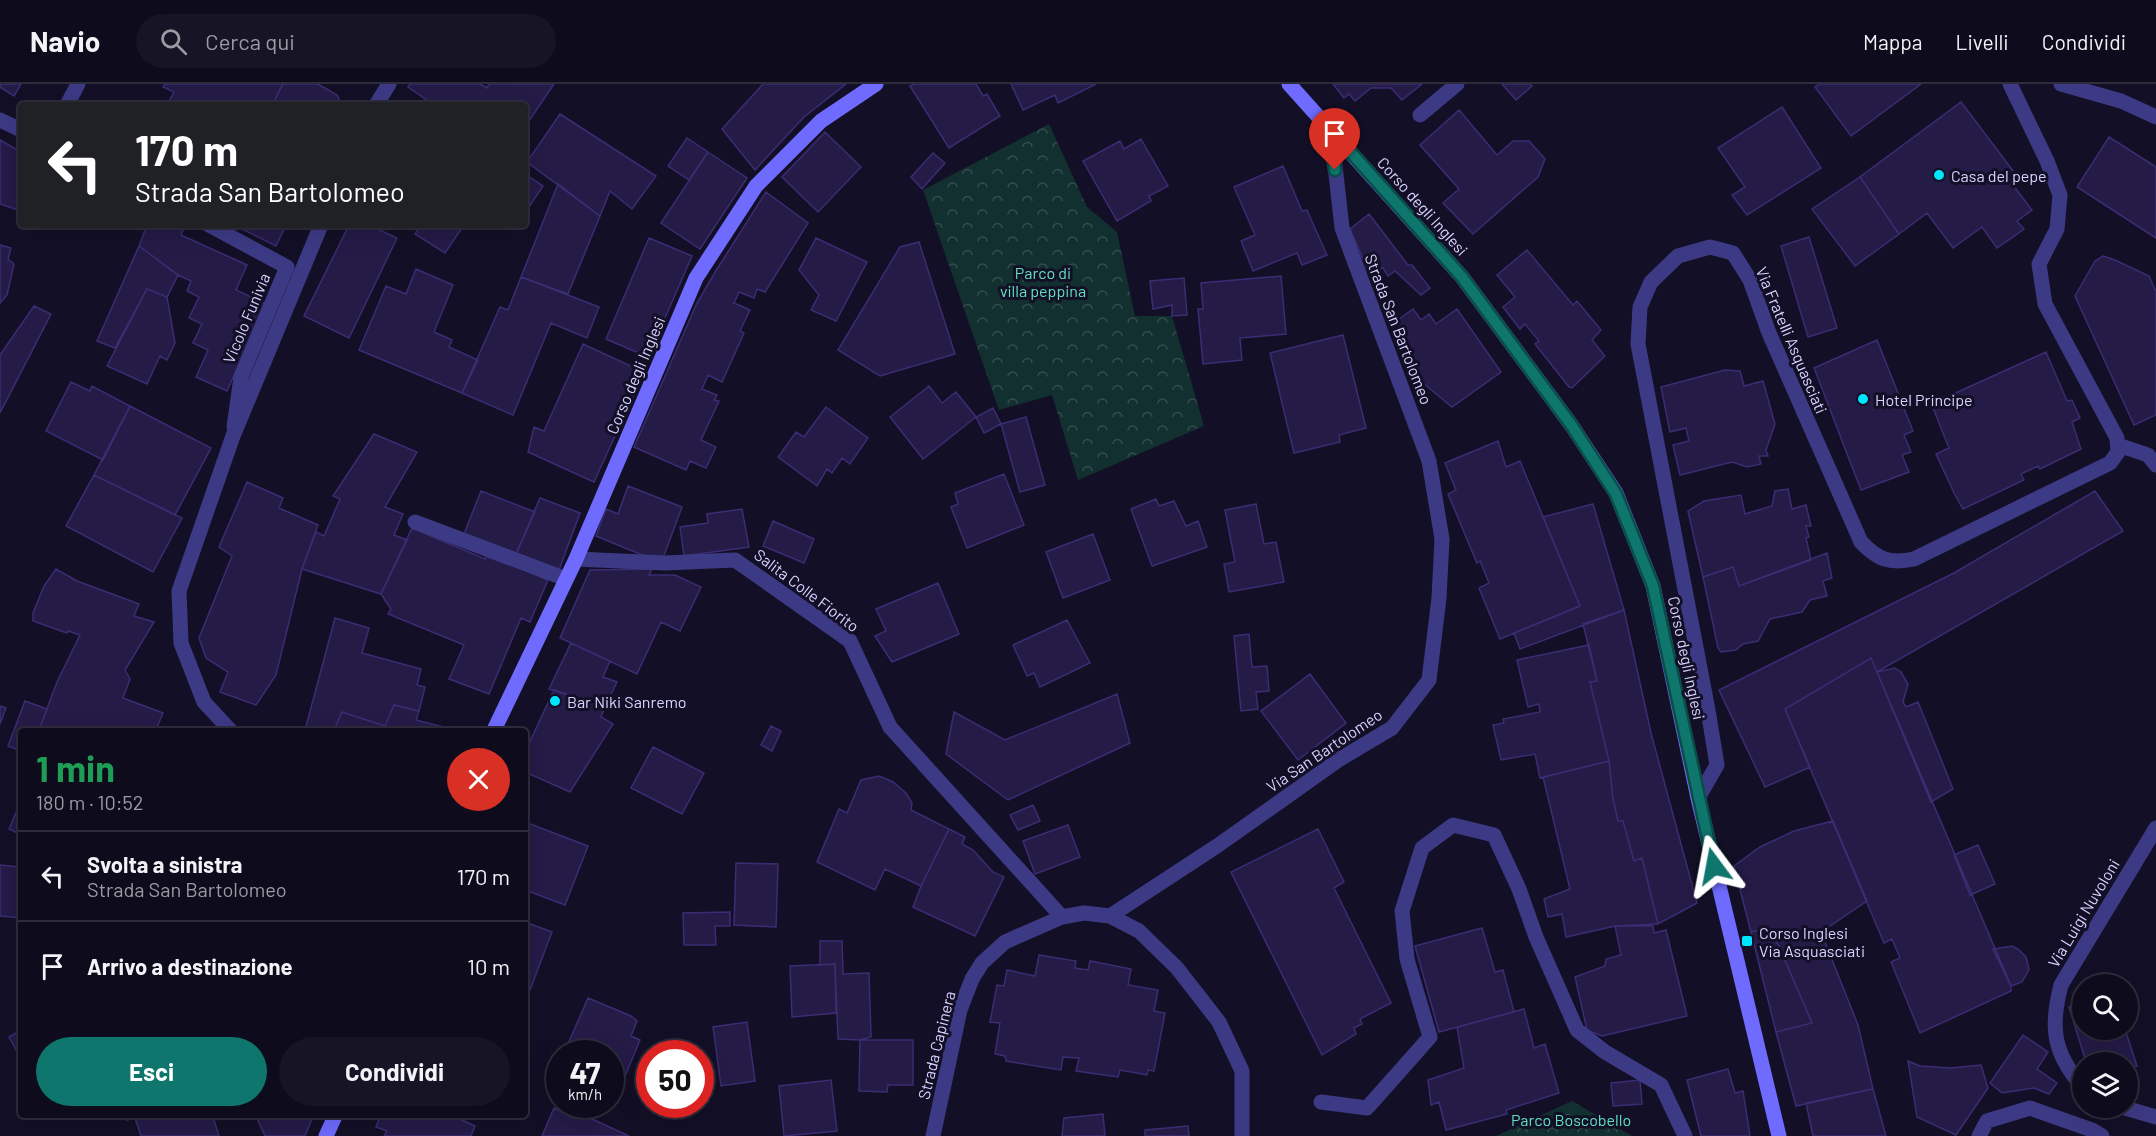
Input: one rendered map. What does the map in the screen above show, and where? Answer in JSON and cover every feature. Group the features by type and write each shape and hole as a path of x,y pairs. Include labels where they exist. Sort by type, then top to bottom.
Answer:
{"main road":[{"name":"Corso degli Inglesi","path":"495,728 576,559 696,278 756,186 821,121 876,84"},
{"name":"Corso degli Inglesi","path":"1289,84 1462,277 1572,426 1616,494 1653,586 1698,798 1779,1136"},
{"path":"326,1136 334,1118"}],"street":[{"path":"69,102 78,84"},
{"path":"378,102 389,84"},
{"path":"1420,115 1456,84"},
{"path":"2010,84 2047,161 2060,195 2057,229 2039,264 2045,304 2117,438 2118,445 2148,455 2156,465"},
{"path":"2061,84 2121,101 2156,117"},
{"path":"0,120 18,129"},
{"name":"Strada San Bartolomeo","path":"1331,130 1342,228 1430,461 1442,539"},
{"name":"Vicolo Funivia","path":"215,228 287,267 241,377 233,436"},
{"path":"228,728 204,702 181,643 179,591 233,436 320,228"},
{"name":"Via Fratelli Asquasciati","path":"1698,798 1717,765 1638,344 1640,307 1651,282 1678,256 1710,247 1732,253 1750,280 1769,333 1861,542 1884,560 1899,562 1914,560 2110,463 2115,458 2118,445"},
{"path":"415,522 566,579"},
{"name":"Via San Bartolomeo","path":"1110,915 1217,846 1340,759 1392,728 1429,680 1439,598 1442,539"},
{"name":"Salita Colle Fiorito","path":"576,559 665,563 735,560 850,641 890,727 1062,917"},
{"path":"1321,1102 1367,1108 1430,1037 1407,959 1401,911 1422,848 1453,825 1494,835 1519,889 1536,937 1577,1030 1605,1052 1662,1084 1686,1136"},
{"name":"Via Luigi Nuvoloni","path":"2072,1073 2065,1064 2055,1038 2054,1011 2061,985 2156,828"},
{"name":"Strada Capinera","path":"933,1136 960,1010 972,979 982,963 1005,942 1062,917 1084,913 1110,915"},
{"path":"1110,915 1138,931 1178,968 1219,1022 1242,1071 1242,1136"},
{"path":"1979,1136 1987,1121 2030,1108 2102,1136"},
{"path":"2138,1112 2156,1117"}],"green space":[{"name":"Parco di villa peppina","path":"1049,124 1087,207 1117,232 1135,316 1172,316 1204,426 1078,480 1052,395 999,410 923,190"},
{"name":"Parco Boscobello","path":"1572,1101 1632,1136 1496,1136"}],"building":[{"path":"0,84 21,84 14,96 0,87"},
{"path":"165,84 283,84 274,102 169,102 174,92 163,87"},
{"path":"283,84 318,84 337,95 340,102 274,102"},
{"path":"410,84 480,84 487,88 489,84 554,84 529,121 528,102 430,102 408,87"},
{"path":"763,84 846,84 804,117 755,170 722,129"},
{"path":"914,84 976,84 983,96 987,94 1000,116 949,148 910,86"},
{"path":"1011,84 1096,84 1058,103 1055,95 1023,110"},
{"path":"1333,84 1422,84 1402,100 1391,88 1371,88 1355,101 1349,94 1344,98"},
{"path":"1502,84 1530,84 1532,86 1516,100"},
{"path":"1819,84 1921,84 1851,136 1815,87"},
{"name":"Casa del pepe","path":"1961,102 2017,176 2010,181 2032,210 2017,221 2024,229 1997,248 1982,227 1953,248 1927,213 1899,234 1860,177"},
{"path":"1782,107 1821,168 1747,215 1732,195 1745,187 1718,148"},
{"path":"1459,110 1497,155 1513,141 1529,141 1545,159 1538,177 1473,234 1443,203 1459,189 1420,145"},
{"path":"560,114 656,176 632,209 610,191 600,216 528,161"},
{"path":"825,132 861,167 818,212 782,177"},
{"path":"2109,137 2156,167 2156,238 2077,187"},
{"path":"687,138 708,152 689,180 668,166"},
{"path":"1141,139 1168,186 1149,196 1151,201 1117,221 1083,161 1120,141 1124,149"},
{"path":"0,140 18,150 18,210 0,204"},
{"path":"708,152 747,178 700,249 661,223"},
{"path":"933,153 945,163 922,189 911,177"},
{"path":"1283,166 1302,211 1307,210 1327,255 1302,265 1297,253 1253,271 1241,241 1255,235 1234,187"},
{"path":"528,176 543,186 528,208"},
{"path":"1860,177 1899,234 1855,266 1812,209"},
{"path":"558,184 600,216 568,294 521,277"},
{"path":"766,192 808,223 765,292 757,289 754,298 739,292 734,303 750,310 740,331 744,333 722,382 708,375 702,389 717,395 714,400 719,401 701,440 716,447 706,468 690,461 686,470 634,447 697,303"},
{"path":"1369,214 1408,265 1412,265 1430,288 1421,295 1395,271 1388,276 1383,268 1368,271 1350,229"},
{"path":"146,228 184,228 181,235 247,265 236,290 266,304 227,391 196,377 208,350 193,343 202,324 189,318 199,297 187,291 191,281 178,275 139,246"},
{"path":"240,228 285,228 276,246"},
{"path":"348,228 375,228 397,238 349,338 304,316"},
{"path":"419,228 462,228 445,253 415,234"},
{"path":"1809,237 1837,328 1808,337 1781,246"},
{"path":"649,238 692,256 648,357 606,339"},
{"path":"816,238 867,262 836,321 811,310 819,295 799,270"},
{"path":"919,242 955,354 880,376 838,350 900,247"},
{"path":"0,245 11,248 8,259 14,264 7,295 0,303"},
{"path":"139,246 178,275 167,297 147,289 115,348 97,341"},
{"path":"1527,250 1573,305 1577,301 1601,330 1592,340 1605,356 1572,388 1535,344 1539,341 1525,324 1520,329 1503,307 1515,297 1497,275"},
{"path":"2103,256 2149,276 2156,292 2156,415 2134,425 2075,296 2095,261"},
{"path":"416,269 453,285 434,332 452,340 449,347 478,360 462,393 359,350 386,286 406,294"},
{"path":"1281,276 1286,334 1240,338 1242,360 1203,364 1198,309 1203,309 1201,283"},
{"path":"521,277 599,307 587,338 551,323 513,415 462,393 500,307 508,310"},
{"path":"1184,278 1187,315 1172,316 1172,305 1153,309 1150,281"},
{"path":"147,289 167,297 175,343 167,360 160,356 147,384 107,366"},
{"path":"34,306 51,314 0,413 0,355"},
{"path":"1413,309 1421,320 1429,314 1436,324 1457,309 1501,372 1452,407 1417,378 1402,358 1410,352 1391,325"},
{"path":"1343,335 1366,428 1339,435 1340,442 1294,453 1270,353"},
{"name":"Hotel Principe","path":"1877,340 1913,431 1904,435 1911,452 1902,455 1909,472 1861,490 1814,368"},
{"path":"583,344 644,372 594,482 528,452 534,427 544,431"},
{"path":"2046,352 2067,401 2072,400 2080,418 2072,422 2081,449 2040,469 2038,466 2021,474 2024,480 1963,509 1936,454 1949,448 1929,398 1949,396"},
{"path":"1725,370 1740,371 1744,386 1763,381 1775,424 1766,450 1768,456 1759,456 1761,464 1747,467 1732,462 1680,475 1673,445 1689,441 1686,428 1670,432 1661,387"},
{"path":"71,382 90,391 92,386 130,406 103,460 46,431"},
{"path":"929,386 942,403 956,392 976,417 923,459 890,417"},
{"path":"130,406 211,448 175,515 94,475"},
{"path":"826,407 868,438 850,464 842,458 832,473 827,469 817,486 778,457 796,432 804,437"},
{"path":"993,408 1001,424 984,433 976,417"},
{"path":"1026,417 1045,485 1020,492 1001,424"},
{"path":"374,434 417,452 385,507 403,514 394,535 407,540 381,594 302,569 316,532 324,536 340,499 333,496"},
{"path":"1498,441 1506,467 1520,461 1580,606 1500,639 1479,588 1489,583 1480,561 1477,563 1448,494 1456,490 1445,463"},
{"path":"1004,474 1024,525 967,548 951,507 958,504 955,493"},
{"path":"94,475 182,518 153,572 66,526"},
{"path":"247,482 283,498 279,508 318,525 302,569 276,675 256,705 220,692 228,672 206,658 199,638 232,556 219,547"},
{"path":"628,486 682,507 663,558 647,557 596,536 606,509 618,514"},
{"path":"1788,489 1792,509 1806,505 1811,526 1806,526 1809,537 1806,538 1811,560 1739,586 1733,567 1703,577 1688,511 1704,501 1741,495 1745,514 1772,506 1775,491"},
{"path":"481,491 535,512 516,554 464,534"},
{"path":"2095,491 2123,531 1877,672 1871,658 1785,709 1810,767 1765,787 1719,690 1954,573"},
{"path":"540,498 580,513 559,570 516,554"},
{"path":"1156,499 1159,506 1174,501 1186,526 1198,521 1207,547 1152,566 1131,509"},
{"path":"1256,504 1264,544 1276,542 1284,582 1229,592 1224,564 1235,562 1225,510"},
{"path":"1593,504 1624,610 1520,649 1514,633 1580,606 1543,517"},
{"path":"742,509 749,547 684,556 680,527 708,523 707,514"},
{"path":"773,521 814,539 804,563 763,546"},
{"path":"412,528 485,559 487,554 548,580 530,622 521,618 489,694 449,679 464,645 388,614 391,609 381,594"},
{"path":"1093,534 1110,580 1063,598 1046,552"},
{"path":"1827,553 1832,578 1823,581 1827,596 1810,600 1802,612 1770,619 1758,641 1743,644 1736,650 1721,652 1718,648 1703,577 1733,567 1739,586"},
{"path":"56,569 77,581 139,604 134,616 154,622 125,670 130,679 123,698 163,713 157,728 40,728 57,682 80,635 33,621 33,613 44,586"},
{"path":"652,569 649,575 675,575 701,587 680,631 661,622 637,674 560,638 590,570"},
{"path":"938,583 959,634 892,662 875,636 886,631 876,609"},
{"path":"1624,610 1651,733 1697,903 1658,924 1642,858 1634,861 1623,821 1618,821 1609,761 1590,682 1597,681 1583,624"},
{"path":"335,618 369,628 362,653 421,669 417,685 425,687 419,711 394,705 385,726 342,712 335,728 306,728"},
{"path":"1067,620 1090,663 1040,687 1034,673 1027,676 1013,645"},
{"path":"1249,634 1252,667 1267,666 1269,691 1256,692 1258,709 1241,711 1234,636"},
{"path":"571,643 610,661 603,677 617,682 605,707 549,689"},
{"path":"1589,645 1597,681 1590,682 1609,761 1540,778 1535,754 1501,760 1493,725 1504,723 1503,719 1540,712 1539,704 1528,707 1517,660"},
{"path":"1871,658 2011,986 2011,991 1920,1033 1891,962 1900,958 1892,939 1884,943 1785,709"},
{"path":"1895,668 1901,672 1908,684 1903,702 1906,707 1918,702 1953,789 1931,802 1877,672"},
{"path":"1310,674 1346,723 1298,760 1261,711"},
{"path":"554,690 605,707 601,717 613,724 570,792 528,773 528,746"},
{"path":"1117,694 1130,743 1008,800 946,754 954,712 1005,740"},
{"path":"25,701 47,709 40,728 18,728 18,750 8,746"},
{"path":"394,705 419,711 416,720 447,728 335,728 342,712 385,726"},
{"path":"0,706 6,708 0,724"},
{"path":"771,726 781,731 772,751 761,745"},
{"path":"653,747 704,773 682,814 631,788"},
{"path":"1609,761 1618,821 1623,821 1634,861 1642,858 1658,924 1615,926 1566,937 1562,914 1548,917 1544,899 1570,889 1543,777"},
{"path":"879,776 893,782 906,793 912,803 911,810 949,829 921,886 885,869 875,890 817,862 839,809 847,813 861,780"},
{"path":"1033,805 1040,821 1018,830 1010,815"},
{"path":"18,808 18,834 9,829"},
{"path":"1833,821 1867,901 1821,932 1799,939 1772,937 1766,928 1751,932 1734,866 1760,847 1794,831"},
{"path":"528,823 588,846 565,905 528,891"},
{"path":"1068,825 1080,857 1035,874 1023,841"},
{"path":"949,829 965,837 962,844 973,850 993,872 1004,877 975,936 913,907"},
{"path":"1318,829 1344,882 1334,888 1391,1003 1360,1019 1362,1024 1354,1028 1356,1034 1322,1055 1231,872"},
{"path":"1978,845 1995,884 1970,895 1954,855"},
{"path":"736,863 778,864 776,927 734,925"},
{"path":"0,865 18,867 18,918 0,916"},
{"path":"730,912 730,926 715,926 716,945 684,945 683,913"},
{"path":"528,923 552,932 530,990 528,989"},
{"path":"1615,926 1653,926 1654,933 1666,930 1687,1016 1602,1036 1587,1030 1575,977 1605,966 1606,959 1621,955"},
{"path":"1482,928 1495,972 1503,970 1514,1012 1439,1032 1415,946"},
{"path":"1766,928 1778,944 1812,1023 1776,1032 1751,932"},
{"path":"1821,932 1858,1025 1873,1089 1796,1106 1776,1032 1812,1023 1778,944 1772,937 1799,939"},
{"path":"820,941 842,941 843,974 869,973 871,1037 860,1040 838,1039 835,964 820,965"},
{"path":"2012,946 2026,957 2029,970 2022,982 2011,986 1993,949"},
{"path":"1039,955 1076,961 1075,968 1088,970 1090,961 1131,969 1128,985 1158,990 1154,1011 1165,1013 1154,1071 1148,1070 1147,1075 1120,1070 1118,1077 1076,1071 1079,1058 1063,1057 1061,1070 1006,1061 1005,1056 995,1054 1000,1023 990,1022 997,985 1004,986 1007,970 1035,976"},
{"path":"835,964 836,1013 792,1017 790,966"},
{"path":"588,998 631,1016 637,1021 631,1036 640,1040 636,1040 636,1050 624,1079 624,1040 570,1040"},
{"path":"1524,1009 1534,1048 1545,1044 1559,1093 1506,1110 1507,1114 1446,1130 1439,1102 1431,1105 1428,1080 1464,1068 1457,1027"},
{"path":"747,1022 755,1081 721,1086 713,1027"},
{"path":"18,1032 18,1054 9,1037"},
{"path":"2023,1035 2048,1052 2037,1069 2057,1083 2049,1094 2034,1088 2002,1093 1990,1083"},
{"path":"860,1040 913,1040 913,1085 888,1085 887,1092 859,1091"},
{"path":"2079,1040 2129,1040 2132,1052 2083,1052"},
{"path":"1908,1061 1920,1066 1951,1068 1981,1065 1988,1088 1956,1135 1917,1117"},
{"path":"1728,1069 1735,1093 1743,1091 1750,1136 1701,1136 1687,1080"},
{"path":"831,1080 837,1131 784,1136 779,1086"},
{"path":"1640,1080 1642,1104 1613,1106 1611,1083"},
{"path":"1873,1089 1886,1136 1813,1136 1806,1103"},
{"path":"1103,1114 1105,1136 1062,1136 1064,1118"},
{"path":"135,1118 213,1118 219,1136 141,1136"},
{"path":"257,1118 312,1118 305,1136 265,1136"},
{"path":"379,1118 458,1118 475,1126 471,1136 384,1136 387,1131 376,1127"},
{"path":"550,1118 590,1118 629,1136 542,1136"},
{"path":"1188,1126 1189,1136 1145,1136 1145,1130"}],"place":[{"name":"Casa del pepe","path":"1939,175"},
{"name":"Hotel Principe","path":"1863,399"},
{"name":"Bar Niki Sanremo","path":"555,701"},
{"name":"Corso Inglesi Via Asquasciati","path":"1747,941"}],"route":[{"path":"1335,170 1331,130 1462,277 1572,426 1616,494 1653,586 1714,866"}]}
